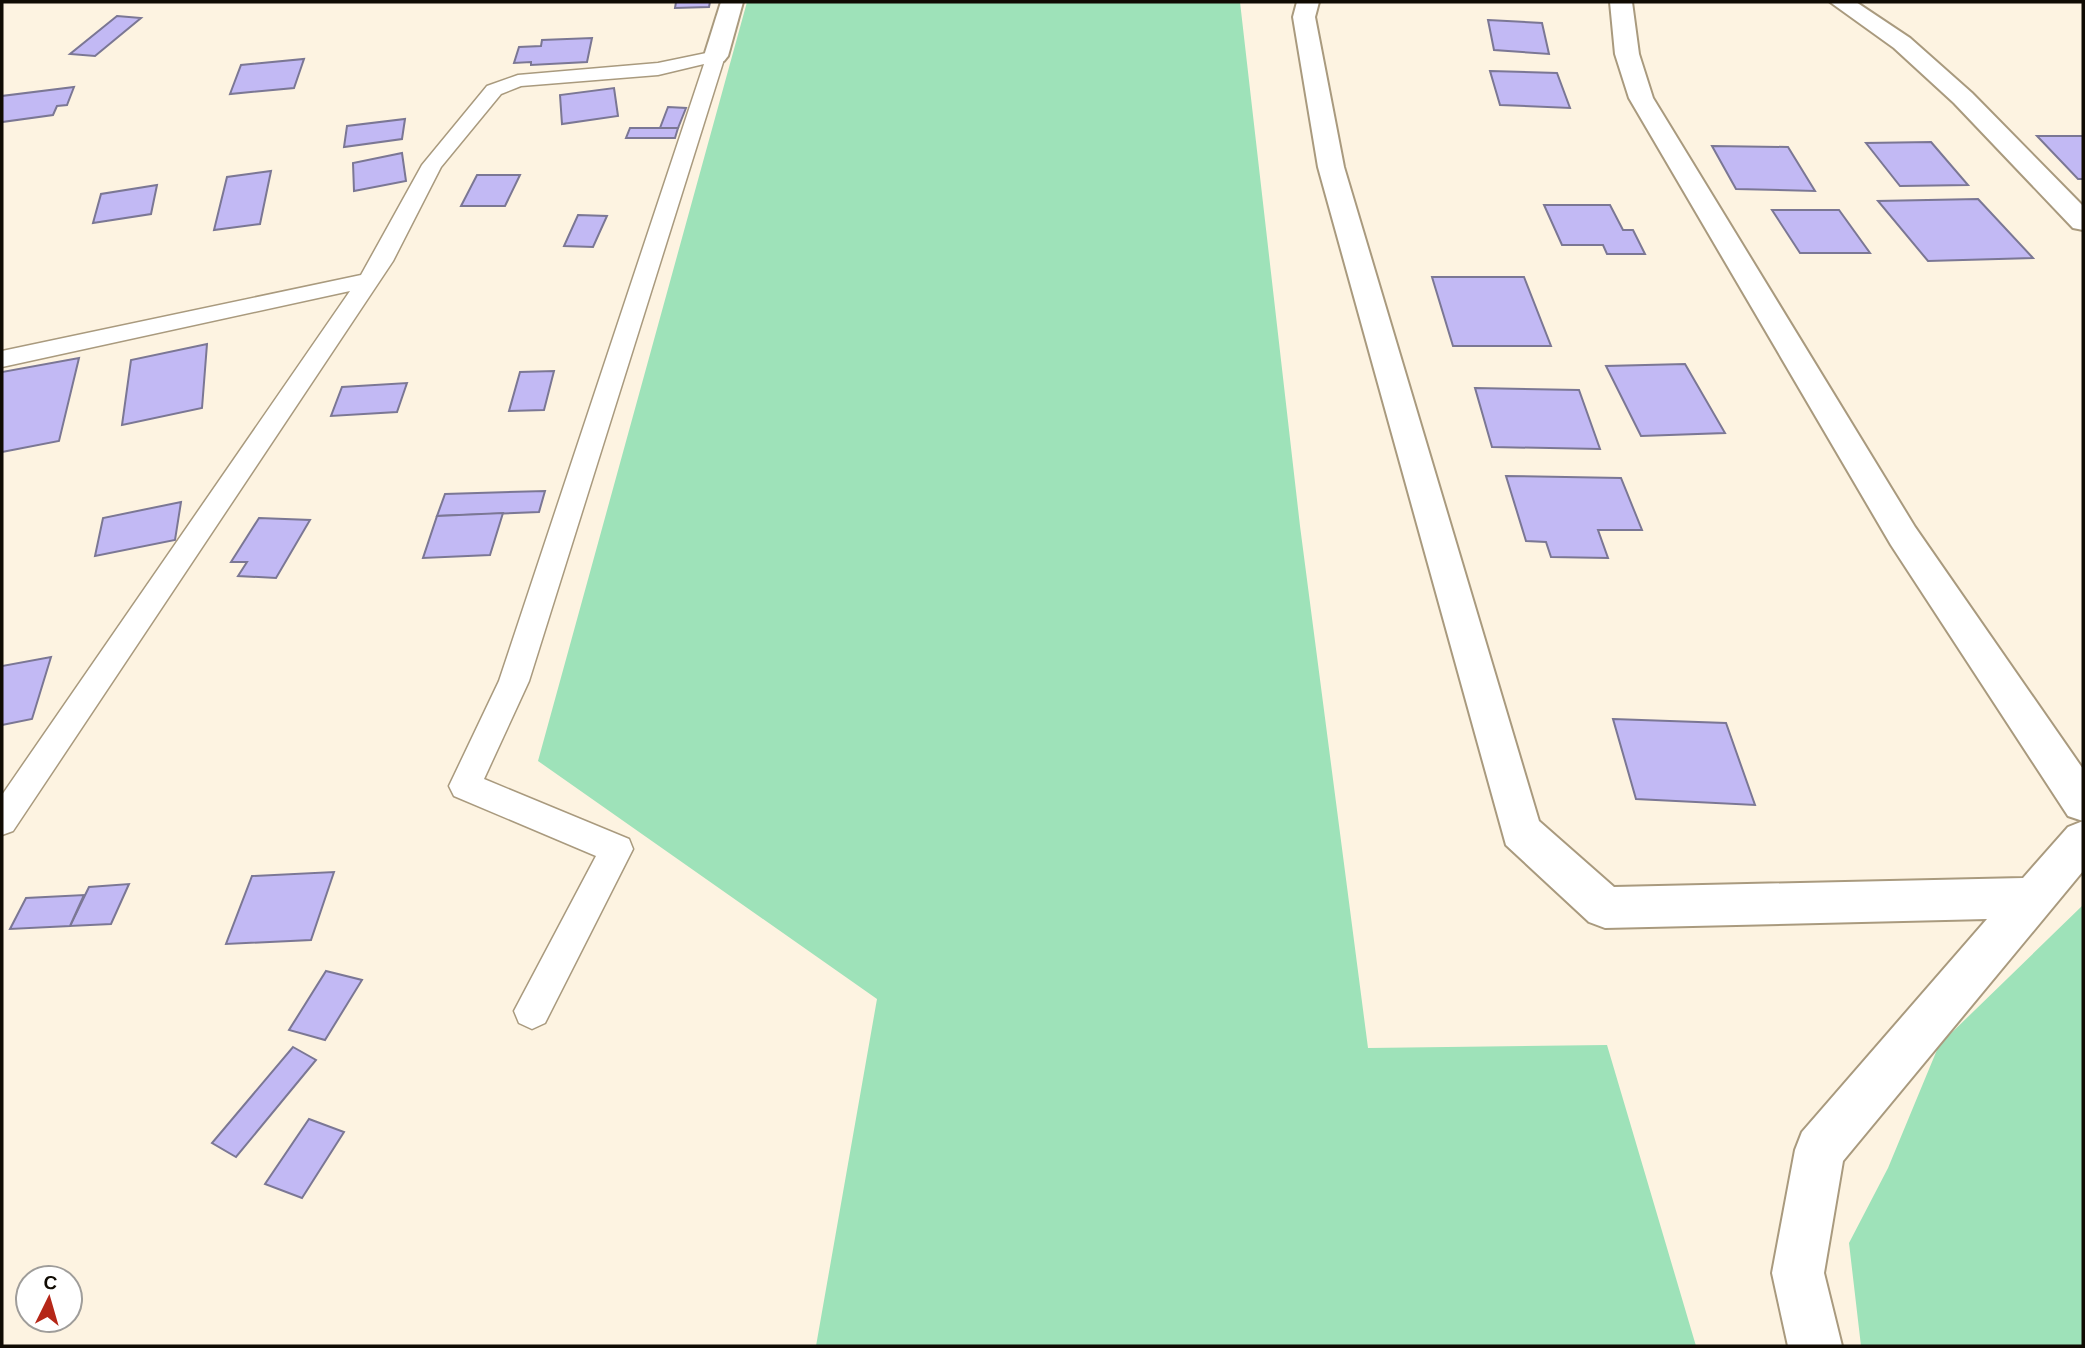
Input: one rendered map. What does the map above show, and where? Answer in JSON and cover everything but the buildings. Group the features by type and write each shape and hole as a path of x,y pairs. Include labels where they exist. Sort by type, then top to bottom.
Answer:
{"street":[{"path":"716,56 732,2"},
{"path":"1308,2 1304,17 1331,167 1521,832 1605,908 2032,898"},
{"path":"1621,2 1627,54 1641,98 1903,536 2083,803"},
{"path":"1841,2 1902,43 1963,98 2083,222"},
{"path":"1815,1346 1798,1273 1820,1150 2083,840"}],"lane":[{"path":"2,821 369,280 432,166 494,90 517,81 658,69 716,56"},
{"path":"532,1011 617,849 465,786 514,681 716,56"},
{"path":"2,359 369,280"}],"green space":[{"path":"747,2 1240,2 1300,526 1368,1048 1607,1045 1696,1346 816,1346 877,999 538,761"},
{"path":"2083,905 2083,1346 1861,1346 1849,1243 1888,1168 1939,1045"}]}
